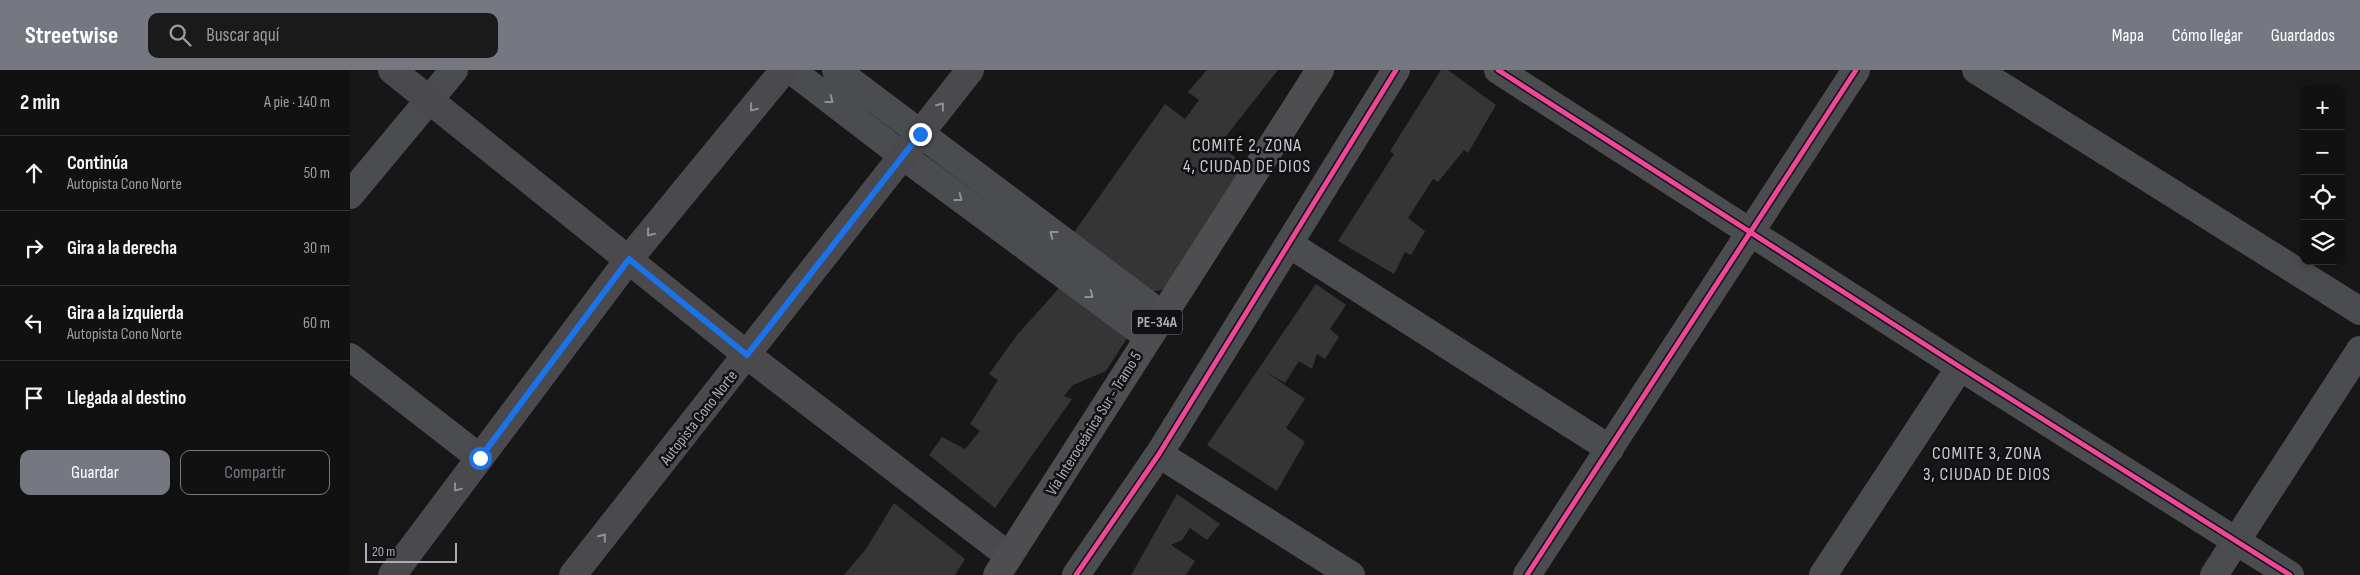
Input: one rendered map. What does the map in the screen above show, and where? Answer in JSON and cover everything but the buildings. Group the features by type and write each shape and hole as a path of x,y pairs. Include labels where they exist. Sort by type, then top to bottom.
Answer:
{"highway":[{"name":"Vía Interoceánica Sur - Tramo 5","path":"1003,566 1320,70"}],"main road":[{"path":"392,70 629,259 1003,566"},
{"path":"392,575 629,259 784,70"},
{"name":"Autopista Cono Norte","path":"573,575 970,70"}],"street":[{"path":"350,195 454,70"},
{"path":"791,70 903,156 1155,326"},
{"path":"836,70 920,134 1155,326"},
{"path":"1076,575 1159,454 1396,70"},
{"path":"1498,70 1751,230 1960,367 2290,575"},
{"path":"1527,575 1856,70"},
{"path":"1976,70 2360,311"},
{"path":"1289,244 1610,449"},
{"path":"2214,575 2360,350"},
{"path":"350,357 480,458"},
{"path":"1823,575 1960,367"},
{"path":"1159,454 1351,575"}],"cycle path":[{"path":"1076,575 1159,454 1396,70"},
{"path":"1498,70 1960,367 2290,575"},
{"path":"1527,575 1856,70"}],"district":[{"name":"COMITÉ 2, ZONA 4, CIUDAD DE DIOS","path":"1247,155"},
{"name":"COMITE 3, ZONA 3, CIUDAD DE DIOS","path":"1987,463"}],"route":[{"path":"480,458 629,259 747,355 920,134"}]}
